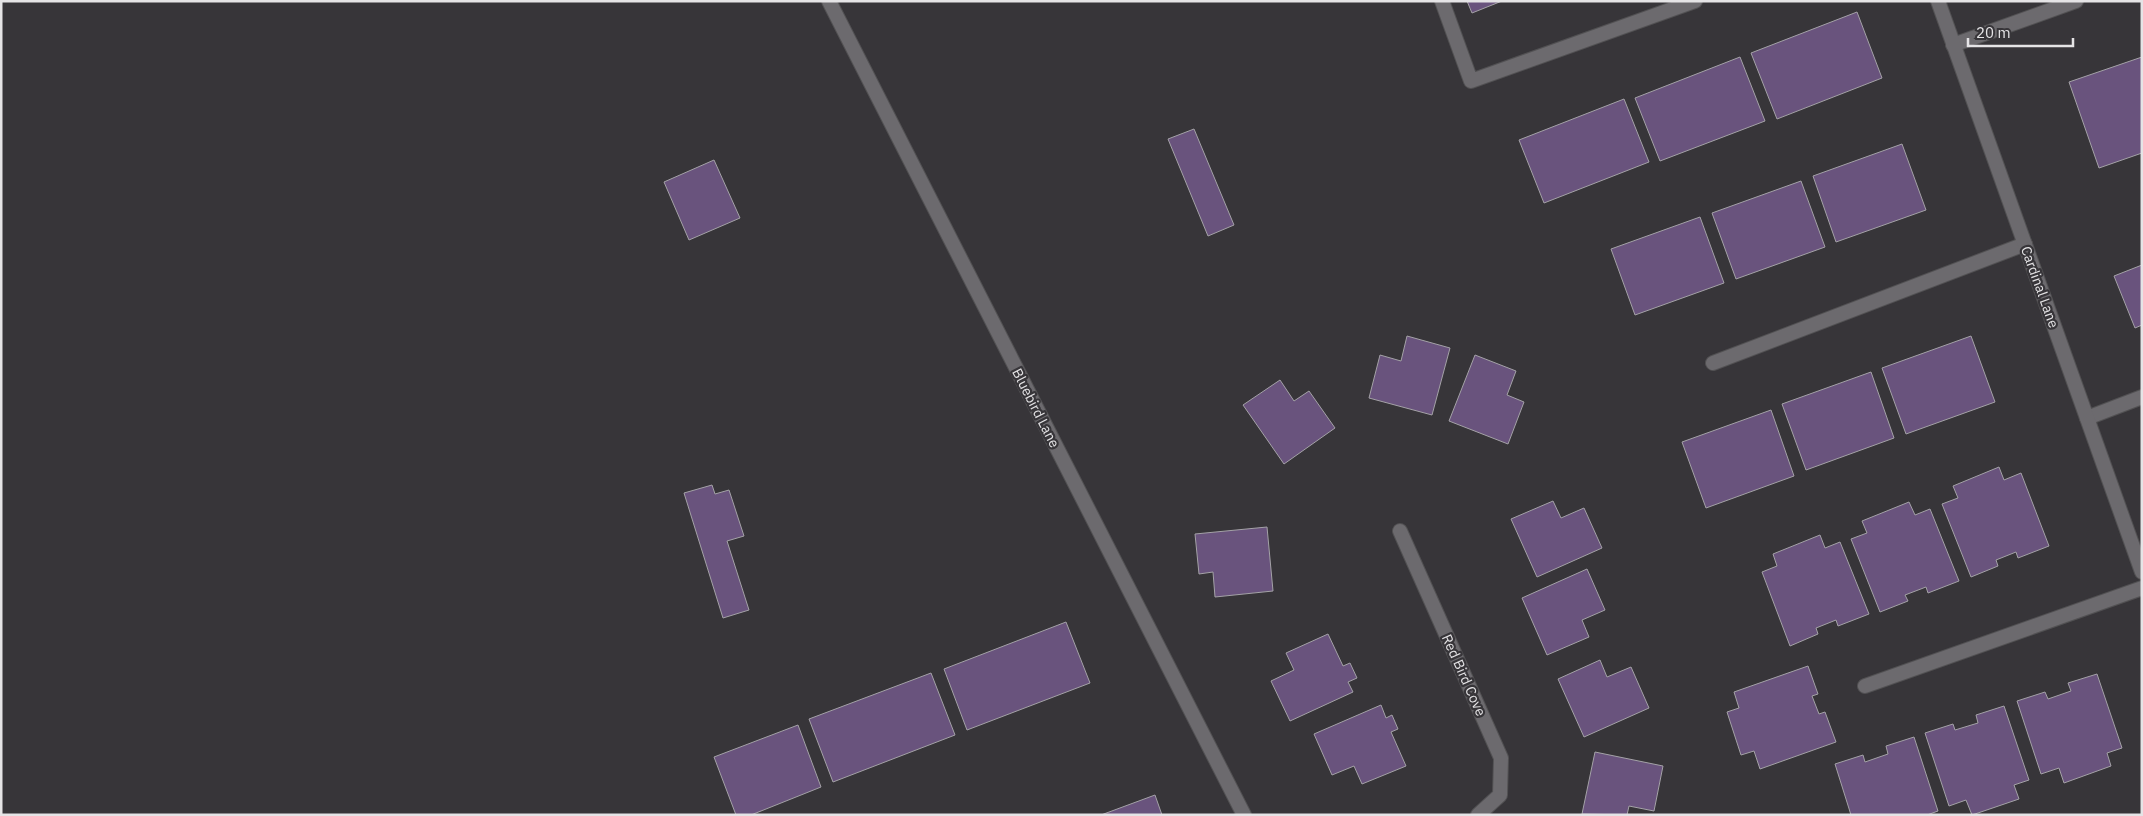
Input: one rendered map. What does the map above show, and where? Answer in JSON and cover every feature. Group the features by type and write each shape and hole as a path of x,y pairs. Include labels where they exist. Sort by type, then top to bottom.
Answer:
{"street":[{"name":"Bluebird Lane","path":"829,1 1244,815"},
{"path":"1442,1 1471,82 1695,1"},
{"name":"Cardinal Lane","path":"1938,1 2142,572"},
{"path":"1953,45 2076,1"},
{"path":"1713,363 2025,244"},
{"path":"2086,418 2142,397"},
{"name":"Red Bird Cove","path":"1400,531 1501,758 1500,795 1478,815"},
{"path":"1865,686 2142,588"}],"building":[{"path":"1467,1 1502,1 1472,13"},
{"path":"1857,12 1882,78 1777,119 1751,53"},
{"path":"1740,57 1765,121 1660,161 1635,98"},
{"path":"2142,57 2142,153 2099,168 2069,82"},
{"path":"1624,99 1649,162 1544,203 1519,140"},
{"path":"1194,129 1234,225 1208,236 1168,139"},
{"path":"1902,144 1926,210 1836,242 1813,176"},
{"path":"714,160 740,218 689,240 664,182"},
{"path":"1801,181 1825,247 1736,279 1712,213"},
{"path":"1700,217 1724,283 1635,315 1611,249"},
{"path":"2142,265 2142,325 2135,328 2114,276"},
{"path":"1407,336 1450,348 1432,415 1369,398 1380,355 1401,361"},
{"path":"1971,336 1995,402 1906,434 1882,368"},
{"path":"1475,355 1516,371 1507,395 1524,402 1508,444 1449,421"},
{"path":"1871,372 1894,438 1806,470 1782,404"},
{"path":"1280,380 1294,401 1309,391 1335,428 1284,464 1243,405"},
{"path":"1771,410 1794,476 1706,508 1682,442"},
{"path":"1999,467 2004,480 2021,473 2049,546 2018,558 2016,552 1996,560 1998,566 1971,577 1942,504 1958,498 1953,486"},
{"path":"712,485 715,494 729,490 744,536 727,541 749,610 723,618 684,493"},
{"path":"1553,501 1561,518 1584,508 1602,548 1537,577 1511,519"},
{"path":"1909,502 1915,515 1930,509 1959,581 1928,593 1926,587 1905,595 1908,601 1880,612 1851,539 1867,533 1862,521"},
{"path":"1267,527 1273,591 1215,597 1213,572 1199,574 1195,534"},
{"path":"1820,535 1825,548 1840,542 1869,614 1838,626 1836,620 1816,628 1818,634 1790,646 1762,572 1777,566 1773,554"},
{"path":"1587,569 1605,610 1582,620 1589,637 1547,655 1522,598"},
{"path":"1066,622 1090,683 967,730 944,669"},
{"path":"1328,634 1343,666 1350,663 1357,678 1348,682 1353,692 1290,721 1271,681 1294,670 1286,653"},
{"path":"1600,660 1607,677 1631,667 1649,708 1584,737 1558,679"},
{"path":"1808,666 1818,694 1812,696 1819,714 1825,712 1836,742 1760,769 1754,751 1741,755 1727,712 1739,708 1734,692"},
{"path":"931,673 955,735 833,782 809,719"},
{"path":"2097,674 2122,748 2107,753 2111,766 2064,783 2059,768 2041,774 2017,701 2045,692 2048,699 2071,691 2068,683"},
{"path":"1381,705 1386,718 1392,715 1398,729 1391,732 1406,766 1362,784 1354,766 1332,775 1314,734"},
{"path":"2004,706 2029,780 2014,785 2019,799 1972,815 1966,800 1949,806 1925,733 1953,724 1955,730 1978,723 1976,715"},
{"path":"798,725 821,787 751,815 736,815 714,757"},
{"path":"1914,737 1938,811 1927,815 1851,815 1835,764 1863,755 1865,762 1888,754 1886,746"},
{"path":"1595,752 1663,766 1654,811 1629,806 1627,815 1582,814"},
{"path":"1155,795 1162,815 1101,815"}]}
